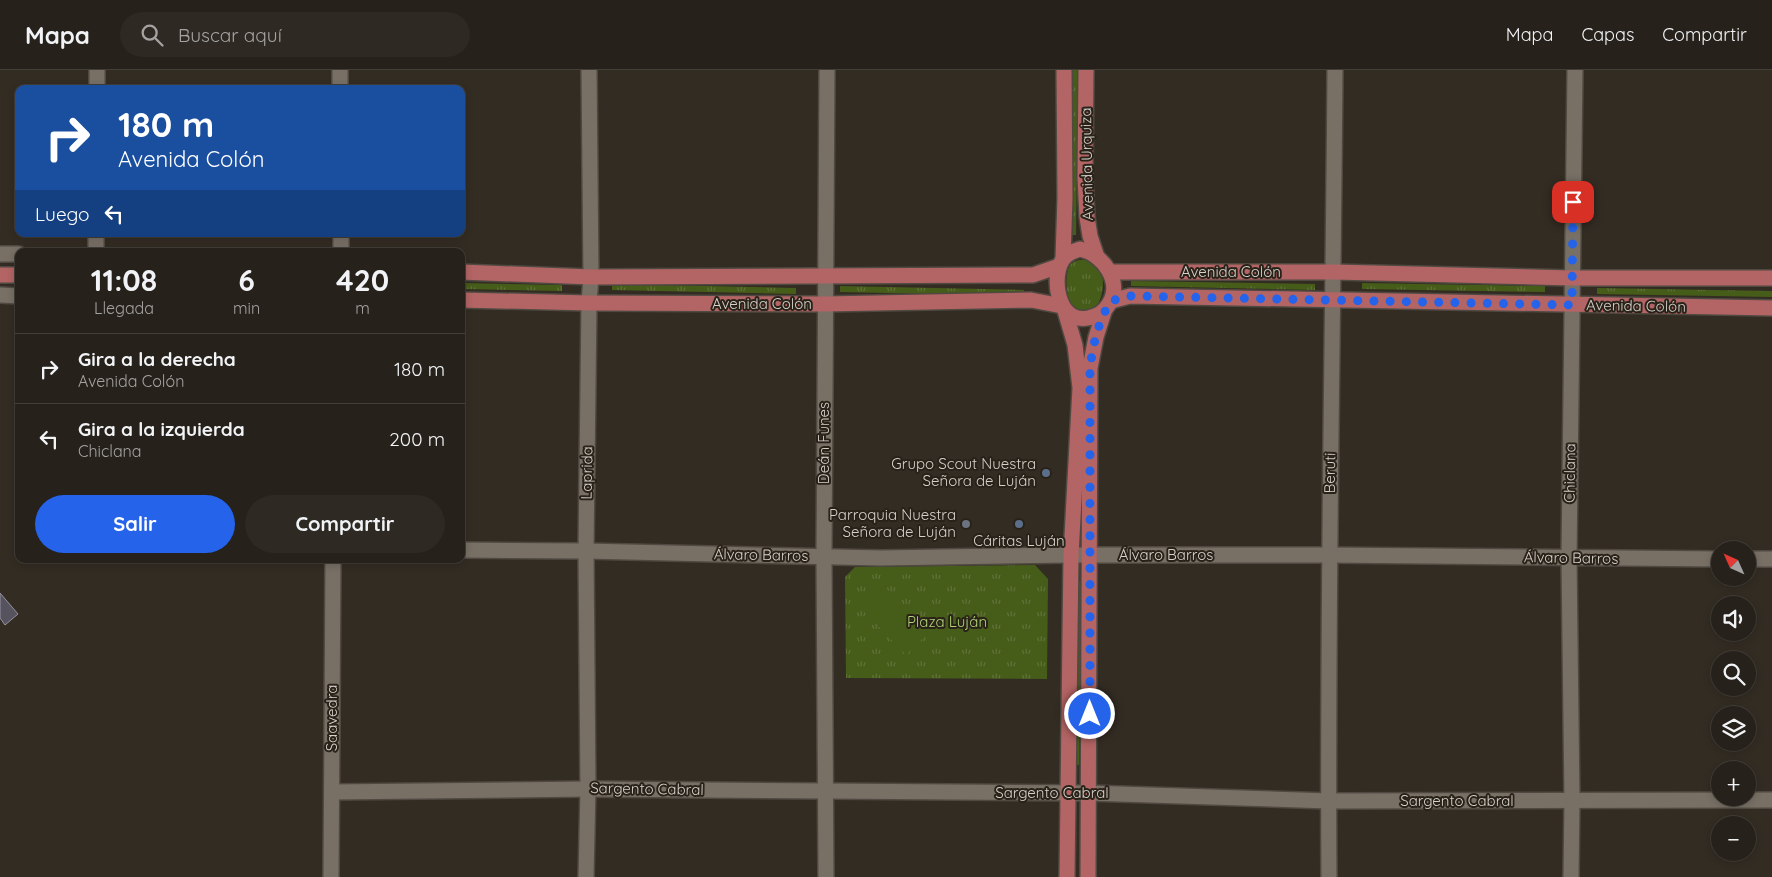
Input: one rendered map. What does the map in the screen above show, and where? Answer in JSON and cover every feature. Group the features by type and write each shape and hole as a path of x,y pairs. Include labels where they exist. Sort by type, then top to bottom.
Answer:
{"main road":[{"name":"Avenida Urquiza","path":"1061,262 1065,198 1064,70"},
{"name":"Avenida Urquiza","path":"1086,70 1086,207 1090,236 1097,257"},
{"path":"1067,877 1071,555 1080,388 1075,345 1058,294 1061,262 1071,252 1080,250 1090,251 1111,272 1114,287 1096,337 1090,368 1088,877"},
{"name":"Avenida Colón","path":"465,272 591,276 1033,276 1061,262"},
{"name":"Avenida Colón","path":"1111,272 1334,272 1572,278 1772,278"},
{"path":"0,275 15,275"},
{"name":"Avenida Colón","path":"1107,306 1130,296 1772,308"},
{"name":"Avenida Colón","path":"465,300 589,303 825,304 1031,300 1064,309"},
{"path":"1064,309 1075,318 1084,319 1096,317 1107,306"}],"street":[{"path":"97,70 97,85"},
{"path":"340,70 340,85"},
{"name":"Laprida","path":"586,877 588,789 586,551 589,303 591,276 589,70"},
{"name":"Deán Funes","path":"826,877 824,557 827,70"},
{"name":"Beruti","path":"1329,877 1329,555 1334,300 1335,70"},
{"name":"Chiclana","path":"1571,877 1569,558 1575,70"},
{"path":"0,254 15,254"},
{"path":"0,295 15,296"},
{"name":"Álvaro Barros","path":"465,550 880,558 1071,555 1329,555 1711,559"},
{"path":"1756,559 1772,559"},
{"name":"Saavedra","path":"331,877 333,563"},
{"name":"Sargento Cabral","path":"332,792 588,789 1089,793 1329,801 1772,800"}],"green space":[{"path":"1073,70 1078,70 1076,235 1071,235"},
{"path":"1079,260 1091,260 1098,265 1102,273 1102,294 1099,303 1093,310 1086,312 1072,305 1067,293 1068,270 1072,263"},
{"path":"1131,281 1315,284 1315,290 1131,286"},
{"path":"465,283 562,285 562,291 465,289"},
{"path":"1362,283 1545,286 1545,292 1362,289"},
{"path":"612,284 796,288 796,294 612,290"},
{"path":"840,286 1024,290 1024,296 840,292"},
{"path":"1597,288 1772,291 1772,297 1597,294"},
{"name":"Plaza Luján","path":"1035,565 1048,579 1047,679 846,678 845,577 855,567"},
{"path":"1077,581 1082,581 1079,765 1074,764"},
{"path":"885,587 928,633 906,655 862,609"}],"building":[{"path":"0,593 18,614 5,625 0,618"}],"place":[{"name":"Grupo Scout Nuestra Señora de Luján","path":"1046,473"},
{"name":"Parroquia Nuestra Señora de Luján","path":"966,524"},
{"name":"Cáritas Luján","path":"1019,524"}],"route":[{"path":"1090,714 1090,368 1096,337 1104,312 1111,301 1130,296 1572,305 1573,202"}]}
